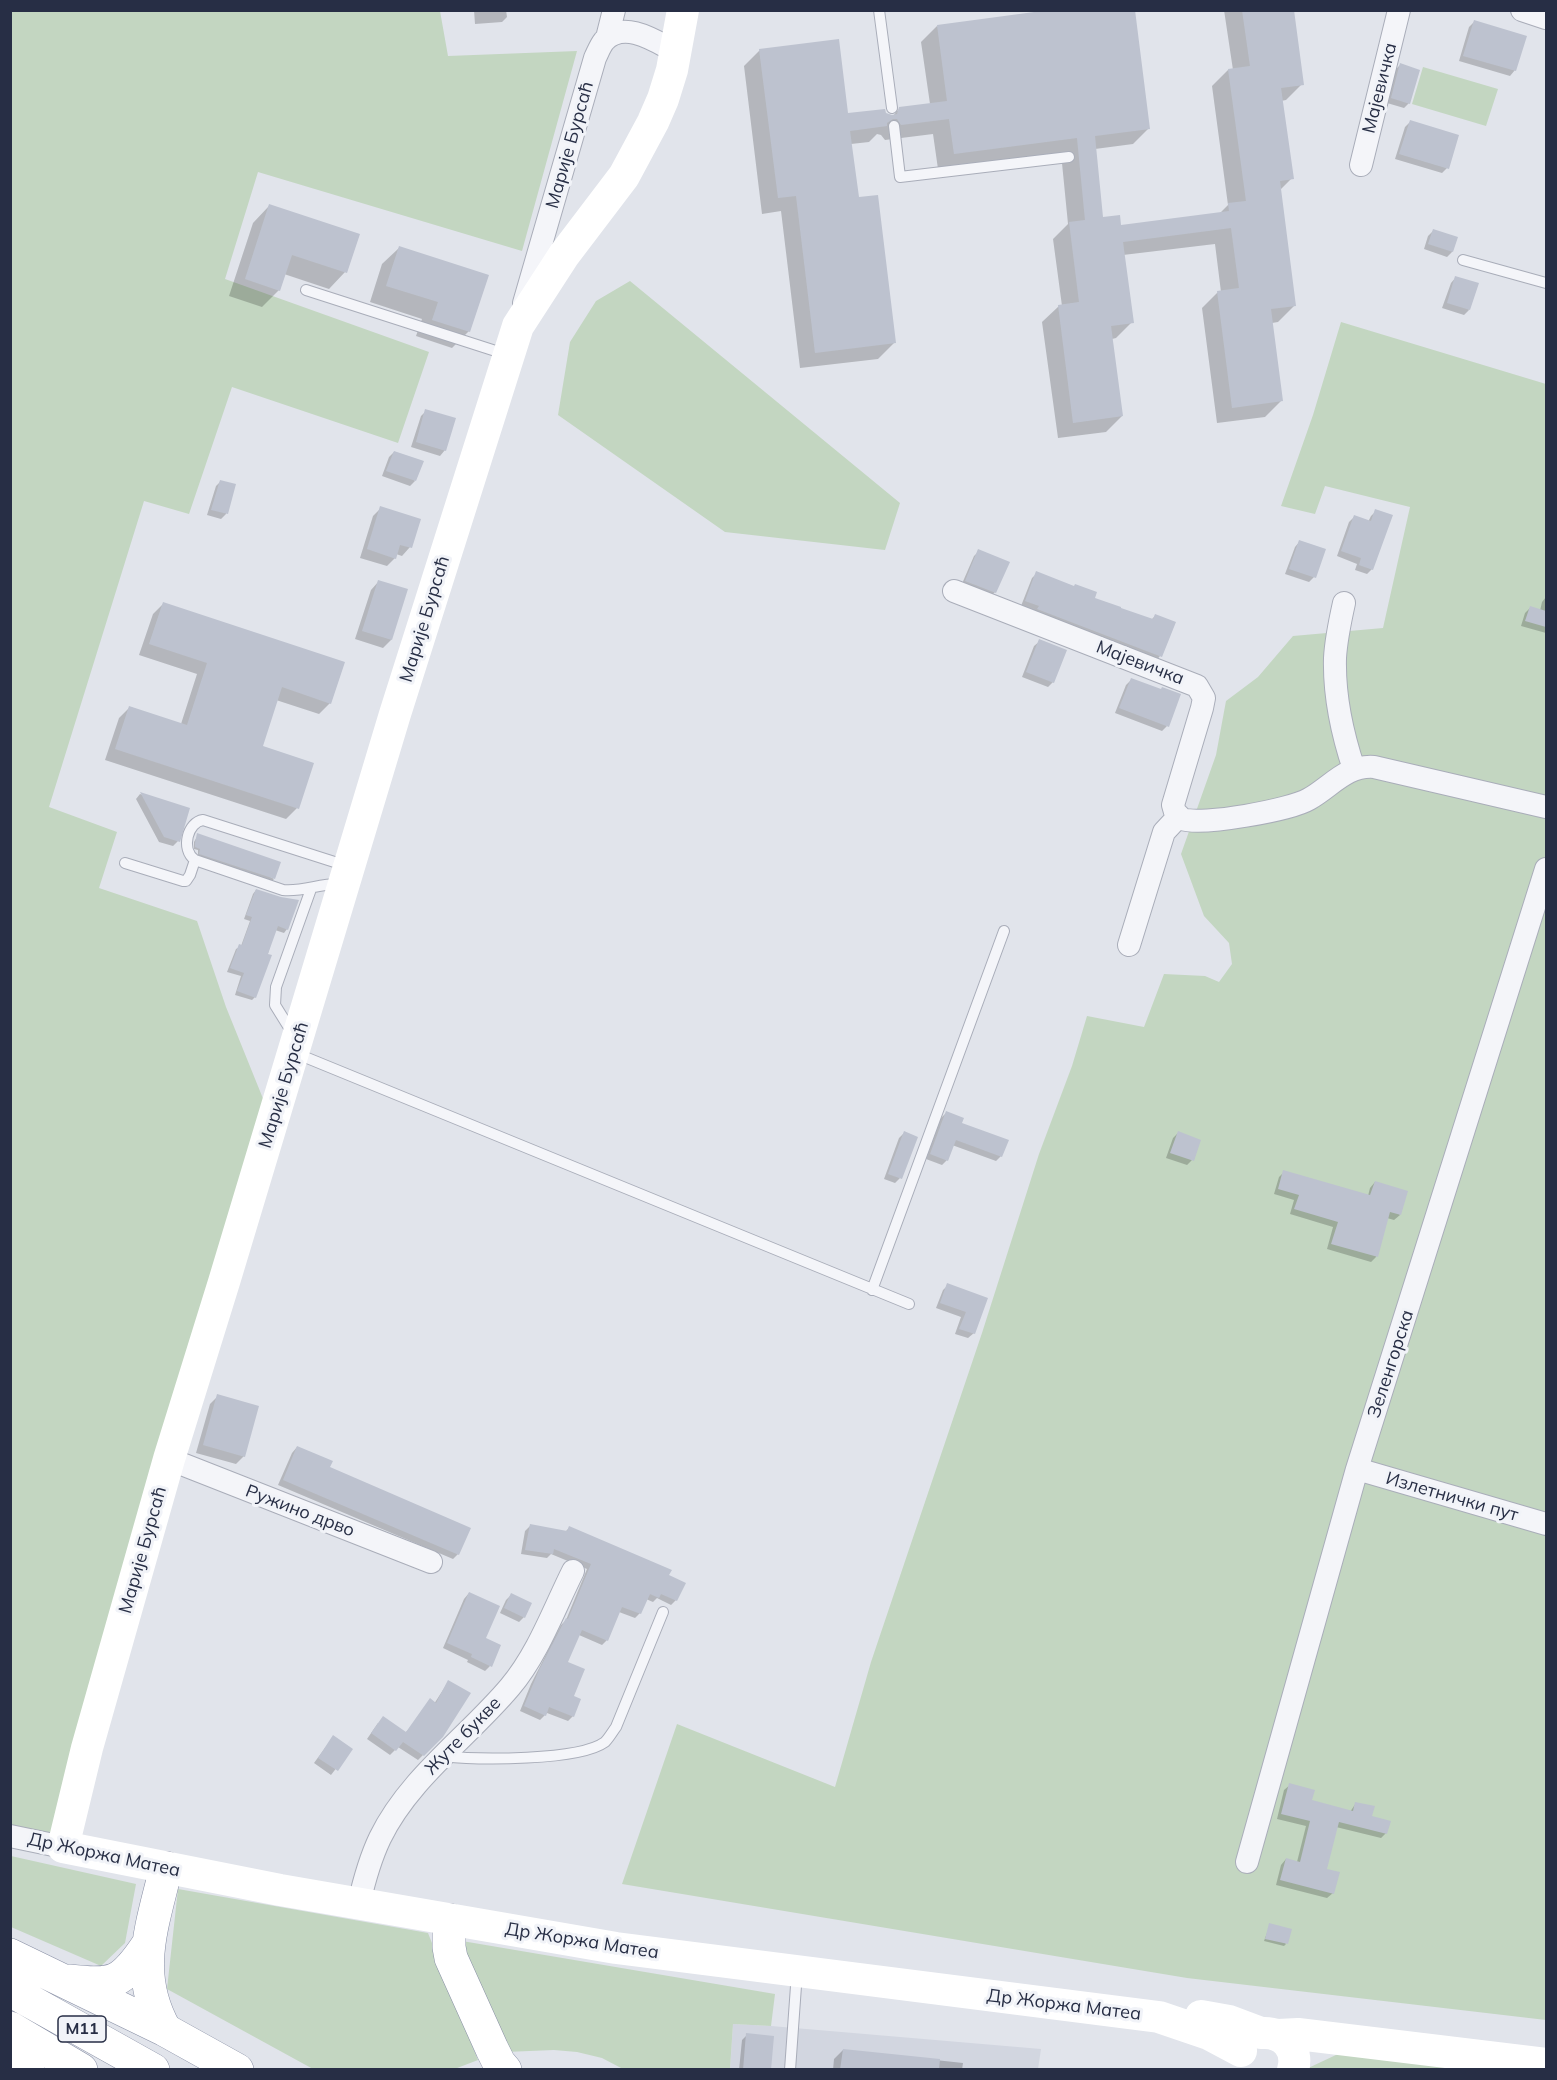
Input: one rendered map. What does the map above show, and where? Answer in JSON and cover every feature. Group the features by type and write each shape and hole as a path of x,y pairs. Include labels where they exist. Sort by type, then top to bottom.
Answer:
{"highway":[{"path":"165,2030 148,1988 147,1946 166,1868"},
{"path":"449,1920 451,1958 492,2049 505,2070"},
{"path":"60,1980 92,1983 118,1978 131,1969 147,1946"},
{"path":"10,1955 165,2030 237,2070"},
{"name":"M11","path":"10,1990 153,2070"},
{"name":"M11","path":"10,2028 81,2070"},
{"path":"10,2058 28,2070"}],"street":[{"name":"Марије Бурсаћ","path":"63,1847 87,1748 169,1459 296,1047 395,714 518,326 595,58 607,38 614,10"},
{"name":"Марије Бурсаћ","path":"518,326 564,255 624,176 653,122 663,99 676,52 683,10"},
{"name":"Мајевичка","path":"1361,165 1399,10"},
{"path":"1522,10 1546,18"},
{"path":"607,38 617,34 635,33 676,52"},
{"name":"Мајевичка","path":"954,591 1197,686 1204,698 1173,805 1178,817"},
{"path":"1344,603 1336,647 1335,682 1342,727 1354,769"},
{"path":"1129,945 1164,832 1178,817 1193,821 1272,811 1309,798 1342,774 1354,769 1374,767 1546,807"},
{"name":"Зеленгорска","path":"1247,1862 1358,1470 1546,869"},
{"name":"Ружино дрво","path":"169,1459 431,1562"},
{"name":"Излетнички пут","path":"1358,1470 1546,1524"},
{"name":"Жуте букве","path":"359,1903 367,1868 387,1825 417,1784 519,1676 573,1571"},
{"name":"Др Жоржа Матеа","path":"10,1836 166,1868 616,1948 1159,2017 1177,2014 1208,2017 1229,2021 1256,2047 1298,2034 1546,2064"},
{"name":"Др Жоржа Матеа","path":"1294,2070 1316,2058 1357,2042"},
{"path":"1256,2047 1291,2046 1294,2055 1294,2070"}],"lane":[{"path":"879,10 891,108"},
{"path":"894,126 900,177 1069,157"},
{"path":"1463,260 1546,283"},
{"path":"306,290 508,356"},
{"path":"203,820 347,876 311,889 284,890 195,860 188,853 186,845 193,826 196,822 203,820"},
{"path":"125,863 183,881 190,875 195,860"},
{"path":"311,889 276,987 275,1005 296,1047 909,1304"},
{"path":"872,1290 1004,931"},
{"path":"444,1756 482,1759 571,1753 590,1749 606,1741 616,1727 663,1612"},
{"path":"790,2070 797,1972"}],"shaded area":[{"path":"733,2024 1041,2049 1038,2069 730,2070"}],"green space":[{"path":"11,11 440,11 448,56 577,51 522,251 258,172 225,279 429,352 398,443 232,387 189,514 144,501 49,807 117,832 99,888 197,921 226,1007 266,1106 63,1847 11,1836"},
{"path":"1423,67 1498,89 1486,126 1412,104"},
{"path":"630,281 900,503 885,550 725,532 558,415 570,342 596,301"},
{"path":"1341,322 1546,384 1546,2020 1187,1978 622,1884 677,1724 835,1787 871,1662 1087,1016 1144,1027 1164,974 1205,976 1219,982 1232,964 1229,943 1204,916 1181,854 1216,755 1226,701 1258,677 1293,636 1383,628 1410,507 1325,486 1315,514 1281,506 1313,415"},
{"path":"11,1856 136,1884 125,1943 101,1966 11,1927"},
{"path":"178,1889 428,1933 478,2060 452,2070 313,2069 167,1989"},
{"path":"462,1941 775,1994 771,2026 733,2024 730,2069 623,2069 602,2058 577,2052 554,2050 505,2052"},
{"path":"1338,2054 1483,2070 1304,2070"}],"building":[{"path":"1049,10 1135,10 1150,129 1095,136 1103,217 1120,215 1121,225 1229,211 1228,203 1246,201 1228,69 1250,66 1242,10 1294,10 1304,85 1281,88 1294,179 1280,181 1296,306 1271,309 1283,401 1232,408 1217,291 1239,288 1231,228 1123,242 1134,323 1111,326 1123,416 1073,423 1058,305 1079,302 1069,222 1085,220 1077,138 954,154 949,119 901,125 897,119 893,119 887,123 887,126 850,131 859,197 878,195 896,343 815,353 796,196 778,198 759,49 839,39 848,113 885,109 886,113 892,115 897,114 899,107 947,101 937,25"},
{"path":"1474,20 1527,36 1516,71 1463,56"},
{"path":"1400,63 1420,70 1410,104 1391,98"},
{"path":"1410,120 1459,135 1449,169 1399,154"},
{"path":"269,204 360,234 347,273 292,255 280,291 245,279"},
{"path":"1433,229 1458,237 1453,252 1428,244"},
{"path":"399,246 489,275 470,332 432,320 438,302 386,286"},
{"path":"1455,276 1479,283 1470,310 1447,303"},
{"path":"425,409 456,418 446,451 416,442"},
{"path":"394,451 424,461 416,481 386,471"},
{"path":"220,480 236,484 228,514 211,510"},
{"path":"380,506 421,519 412,548 400,545 396,559 367,549"},
{"path":"1375,509 1393,515 1373,570 1359,565 1361,558 1341,551 1354,515 1371,521"},
{"path":"1299,540 1326,549 1316,578 1289,569"},
{"path":"978,549 1010,562 996,593 965,581"},
{"path":"1036,571 1074,586 1075,584 1097,592 1095,598 1121,608 1153,619 1155,614 1176,622 1162,657 1037,609 1039,606 1025,601"},
{"path":"378,580 408,589 392,640 362,631"},
{"path":"163,602 345,662 331,704 282,687 263,746 314,763 299,809 115,749 129,706 187,725 207,663 149,644"},
{"path":"1530,606 1546,611 1546,627 1525,621"},
{"path":"1039,639 1067,650 1054,683 1026,672"},
{"path":"1131,678 1181,694 1169,727 1119,708"},
{"path":"140,792 190,808 180,842 164,837"},
{"path":"197,833 281,862 275,879 199,854 200,849 195,847"},
{"path":"256,889 299,900 288,930 278,926 268,954 272,955 256,998 237,991 244,973 230,968 239,944 242,945 252,917 246,915"},
{"path":"946,1111 964,1118 962,1123 1009,1140 1002,1157 956,1140 948,1161 930,1154"},
{"path":"904,1131 918,1137 902,1179 888,1174"},
{"path":"1178,1131 1201,1140 1194,1161 1170,1153"},
{"path":"1283,1170 1370,1195 1375,1181 1408,1191 1401,1215 1390,1212 1378,1257 1331,1244 1338,1222 1294,1209 1299,1195 1278,1189"},
{"path":"947,1283 988,1298 975,1334 959,1329 966,1312 940,1303"},
{"path":"217,1394 259,1406 245,1457 203,1445"},
{"path":"297,1446 333,1461 330,1467 471,1528 459,1555 283,1480"},
{"path":"530,1524 567,1531 569,1526 672,1570 669,1575 686,1583 677,1601 661,1594 659,1598 650,1594 641,1614 622,1607 608,1641 582,1630 568,1662 585,1669 574,1696 581,1699 574,1717 549,1707 546,1716 524,1706 539,1670 566,1618 568,1619 591,1564 554,1549 553,1554 525,1550"},
{"path":"469,1592 500,1606 486,1638 501,1645 492,1667 471,1657 472,1654 447,1643"},
{"path":"511,1593 532,1603 525,1618 504,1608"},
{"path":"448,1680 471,1693 443,1737 424,1756 403,1742 396,1751 371,1733 383,1716 406,1732 430,1698 436,1703"},
{"path":"333,1735 353,1749 338,1771 318,1758"},
{"path":"1289,1783 1315,1790 1312,1800 1353,1811 1355,1802 1375,1806 1372,1816 1391,1821 1387,1834 1339,1822 1327,1869 1340,1872 1334,1894 1280,1880 1286,1858 1300,1862 1310,1821 1281,1814"},
{"path":"1269,1923 1292,1929 1288,1944 1265,1939"},
{"path":"746,2033 774,2036 771,2070 743,2070"},
{"path":"843,2049 940,2059 939,2070 840,2070"}]}
